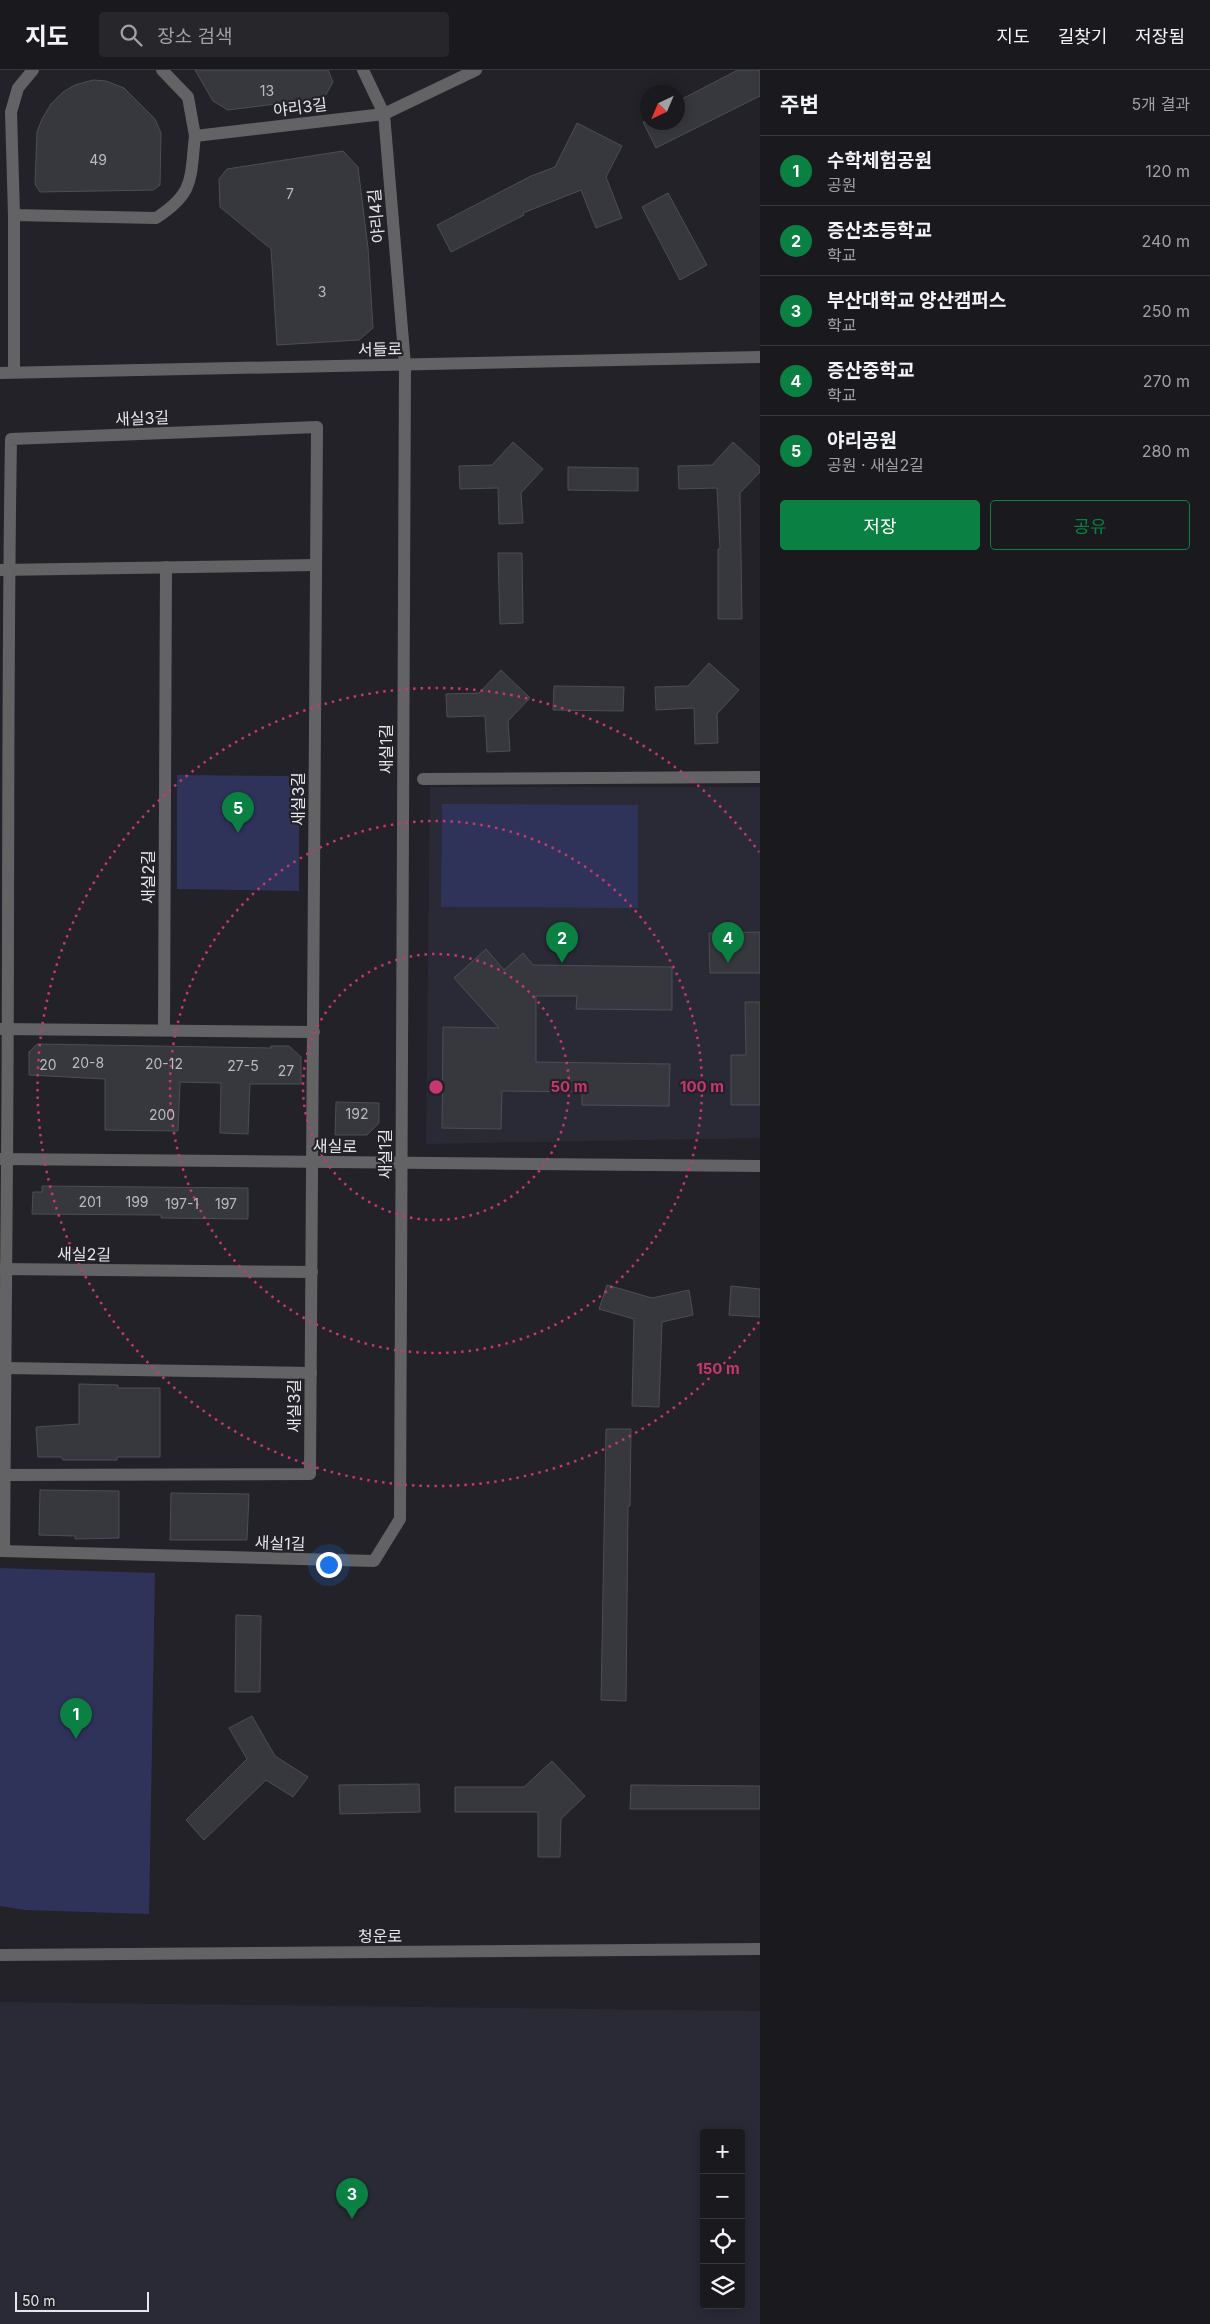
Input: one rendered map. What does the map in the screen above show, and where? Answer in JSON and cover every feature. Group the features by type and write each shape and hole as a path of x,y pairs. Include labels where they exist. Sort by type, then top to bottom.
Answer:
{"street":[{"path":"14,372 14,215 11,112 18,88 33,70"},
{"path":"14,215 156,218 175,206 189,185 195,136 188,97 162,70"},
{"name":"야리4길","path":"363,70 384,114 405,365"},
{"name":"야리3길","path":"195,136 384,114 476,70"},
{"name":"서들로","path":"0,373 760,357"},
{"name":"새실1길","path":"2,1551 374,1561 400,1519 405,365"},
{"name":"새실3길","path":"4,570 11,439 317,427 314,1161 310,1474 4,1474"},
{"path":"2,1551 5,1368 3,1269 4,570 316,565"},
{"name":"새실2길","path":"164,1030 166,567"},
{"path":"423,779 760,777"},
{"path":"4,1029 314,1032"},
{"name":"새실로","path":"4,1160 760,1166"},
{"name":"새실2길","path":"3,1269 312,1272"},
{"path":"5,1368 311,1373"},
{"name":"청운로","path":"0,1955 760,1949"}],"shaded area":[{"path":"177,775 299,776 299,891 177,889"},
{"path":"430,787 760,787 760,1138 426,1144"},
{"path":"442,804 638,805 638,908 441,907"},
{"path":"0,1568 155,1573 149,1914 25,1910 0,1906"},
{"path":"0,2002 760,2011 760,2324 0,2324"}],"building":[{"path":"195,70 328,70 333,82 324,98 228,110 213,101"},
{"path":"738,70 760,70 760,96 656,148 647,130 685,130 685,97"},
{"path":"93,80 106,81 124,88 155,119 161,133 160,185 153,190 40,192 35,184 37,132 42,119 51,104 63,92 75,85"},
{"path":"577,123 622,146 606,177 622,218 596,228 581,190 523,213 524,215 451,252 437,225 531,176 555,167"},
{"path":"343,151 358,167 368,248 373,328 359,340 277,345 271,249 220,207 219,179 227,169"},
{"path":"668,193 707,265 680,280 642,207"},
{"path":"513,442 543,469 521,493 523,523 499,524 498,488 460,489 459,466 492,465"},
{"path":"733,442 760,467 760,472 740,493 742,619 718,619 718,549 720,549 717,488 679,489 678,466 712,465"},
{"path":"568,467 638,468 638,491 568,490"},
{"path":"498,553 522,553 523,623 500,624"},
{"path":"709,663 739,690 717,714 718,743 695,744 694,708 656,710 655,687 688,686"},
{"path":"501,670 530,698 508,721 510,751 487,752 485,716 447,717 446,694 479,693"},
{"path":"554,686 624,687 623,711 553,710"},
{"path":"760,932 760,973 710,973 709,933"},
{"path":"486,949 504,970 523,953 533,965 672,967 672,1010 576,1009 577,996 536,996 536,1062 670,1064 669,1106 582,1105 582,1092 502,1091 501,1129 442,1128 443,1027 499,1028 454,978"},
{"path":"745,1002 760,1002 760,1105 731,1105 731,1055 746,1055"},
{"path":"37,1044 271,1048 271,1046 289,1046 301,1057 301,1084 250,1084 248,1134 220,1133 221,1083 180,1082 178,1131 105,1130 105,1079 29,1075 29,1052"},
{"path":"336,1102 379,1103 379,1123 367,1135 335,1135"},
{"path":"42,1186 248,1188 248,1219 161,1218 161,1215 32,1214 33,1192 42,1192"},
{"path":"607,1285 652,1298 689,1290 693,1315 662,1322 659,1407 632,1406 634,1319 599,1309"},
{"path":"731,1286 760,1289 760,1317 729,1315"},
{"path":"79,1384 118,1385 118,1388 160,1388 160,1457 117,1457 117,1460 63,1460 61,1457 38,1457 36,1427 79,1424"},
{"path":"606,1429 631,1429 630,1506 628,1506 626,1701 601,1700"},
{"path":"40,1490 119,1491 119,1538 75,1539 75,1536 39,1535"},
{"path":"171,1493 249,1494 247,1540 170,1540"},
{"path":"236,1615 261,1616 260,1692 235,1692"},
{"path":"252,1716 275,1756 308,1777 293,1797 266,1780 204,1840 186,1820 247,1759 229,1728"},
{"path":"552,1761 585,1796 561,1819 560,1857 538,1857 538,1812 455,1812 455,1787 524,1787"},
{"path":"419,1784 420,1812 340,1814 339,1785"},
{"path":"631,1785 760,1786 760,1809 630,1809"}],"place":[{"name":"야리공원","path":"238,833"},
{"name":"증산초등학교","path":"562,963"},
{"name":"증산중학교","path":"728,963"},
{"name":"수학체험공원","path":"76,1739"},
{"name":"부산대학교 양산캠퍼스","path":"352,2219"}]}
